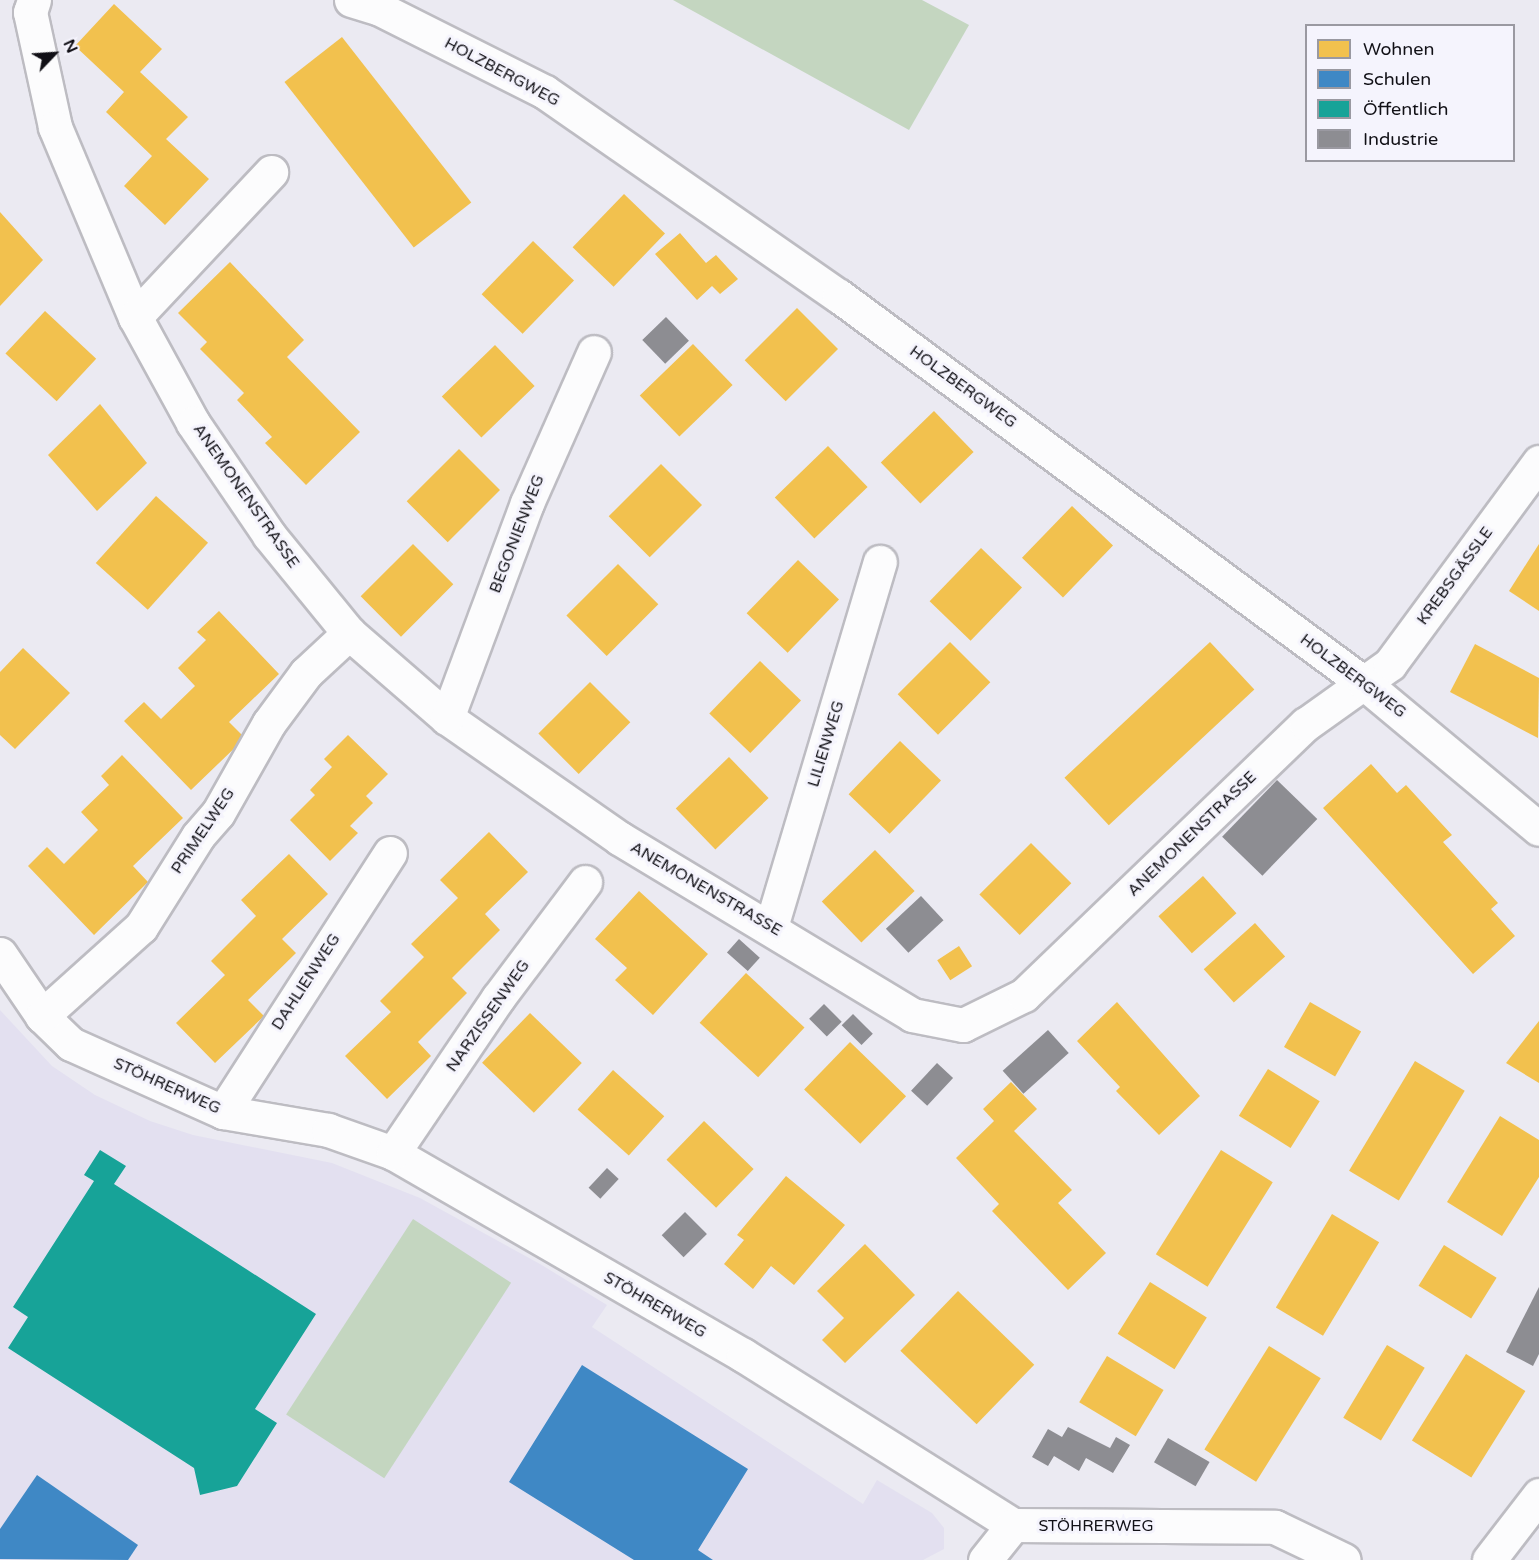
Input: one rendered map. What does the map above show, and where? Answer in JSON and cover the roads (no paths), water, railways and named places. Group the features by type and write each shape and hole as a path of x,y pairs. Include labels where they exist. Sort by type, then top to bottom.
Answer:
{"street":[{"name":"ANEMONENSTRASSE","path":"34,0 30,12 55,127 135,317 193,423 250,507 349,633 447,718 619,838 771,927 912,1015 963,1025 1024,995 1306,724 1365,684"},
{"name":"HOLZBERGWEG","path":"351,0 378,8 545,92 839,296 1365,684 1539,829"},
{"path":"135,317 271,172"},
{"name":"BEGONIENWEG","path":"447,718 527,503 594,352"},
{"name":"KREBSGÄSSLE","path":"1365,684 1390,664 1539,462"},
{"name":"LILIENWEG","path":"771,927 880,562"},
{"name":"PRIMELWEG","path":"42,1016 141,927 198,836 218,813 269,723 306,673 349,633"},
{"name":"DAHLIENWEG","path":"223,1112 390,852"},
{"name":"NARZISSENWEG","path":"393,1153 498,998 585,882"},
{"name":"STÖHRERWEG","path":"0,954 42,1016 71,1044 223,1112 328,1130 393,1153 742,1355 1013,1525 1275,1527 1344,1560"},
{"path":"1489,1560 1539,1495"},
{"path":"985,1560 1013,1525"}]}
